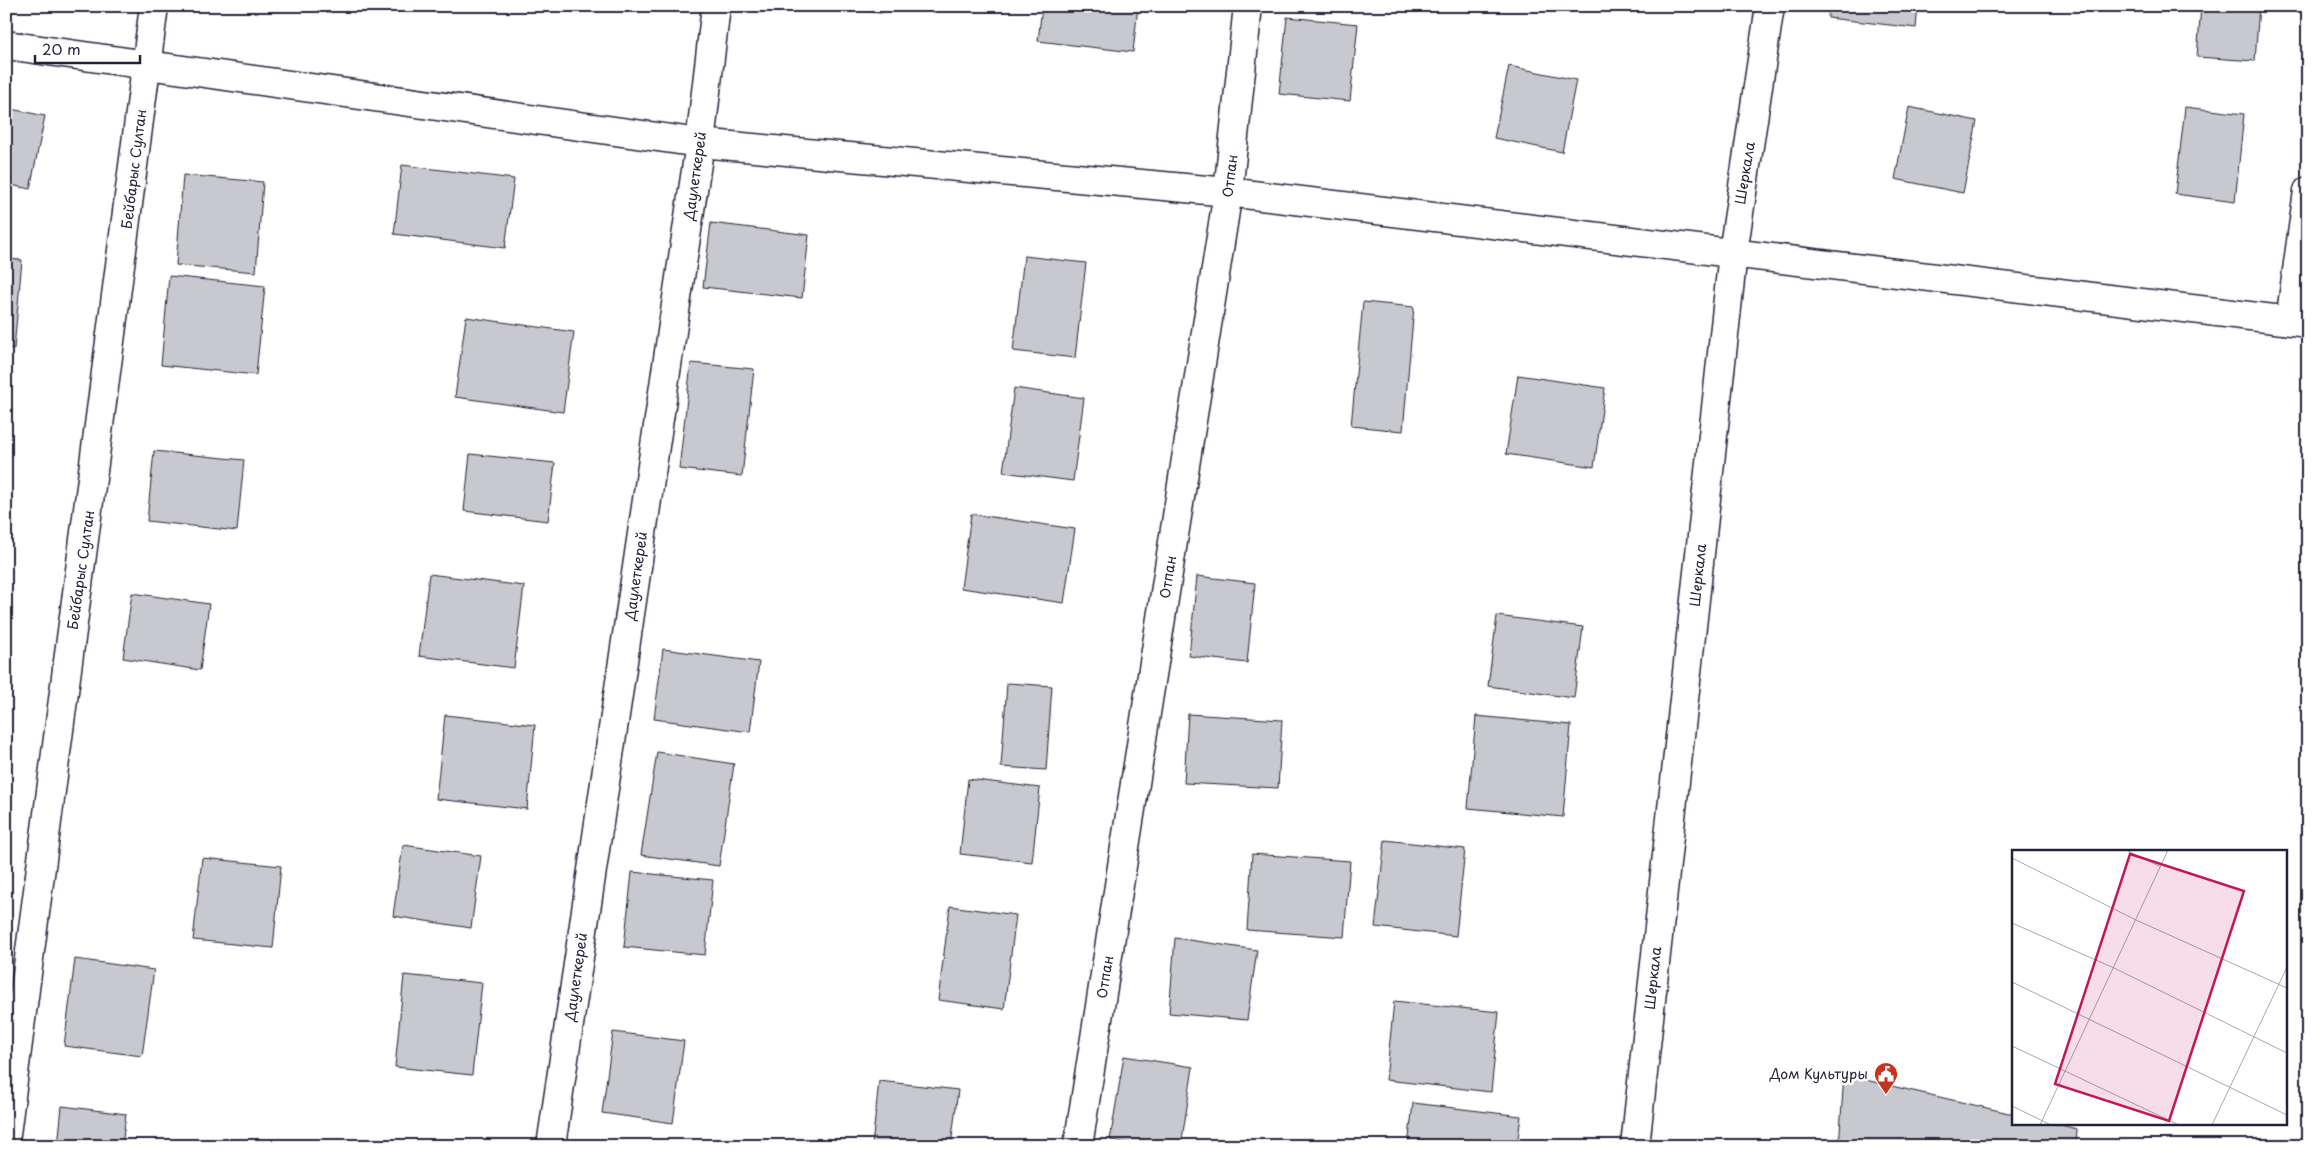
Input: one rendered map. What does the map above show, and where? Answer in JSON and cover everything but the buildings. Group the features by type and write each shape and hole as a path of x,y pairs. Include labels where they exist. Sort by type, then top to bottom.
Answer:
{"street":[{"name":"Бейбарыс Султан","path":"6,1134 154,6"},
{"name":"Даулеткерей","path":"551,1146 700,143 716,6"},
{"name":"Отпан","path":"1078,1146 1228,192 1248,6"},
{"name":"Шеркала","path":"1635,1146 1733,254 1770,6"},
{"path":"6,45 700,143 1228,192 2299,322 2308,191"}],"place":[{"name":"Дом Культуры","path":"1886,1095"}]}
